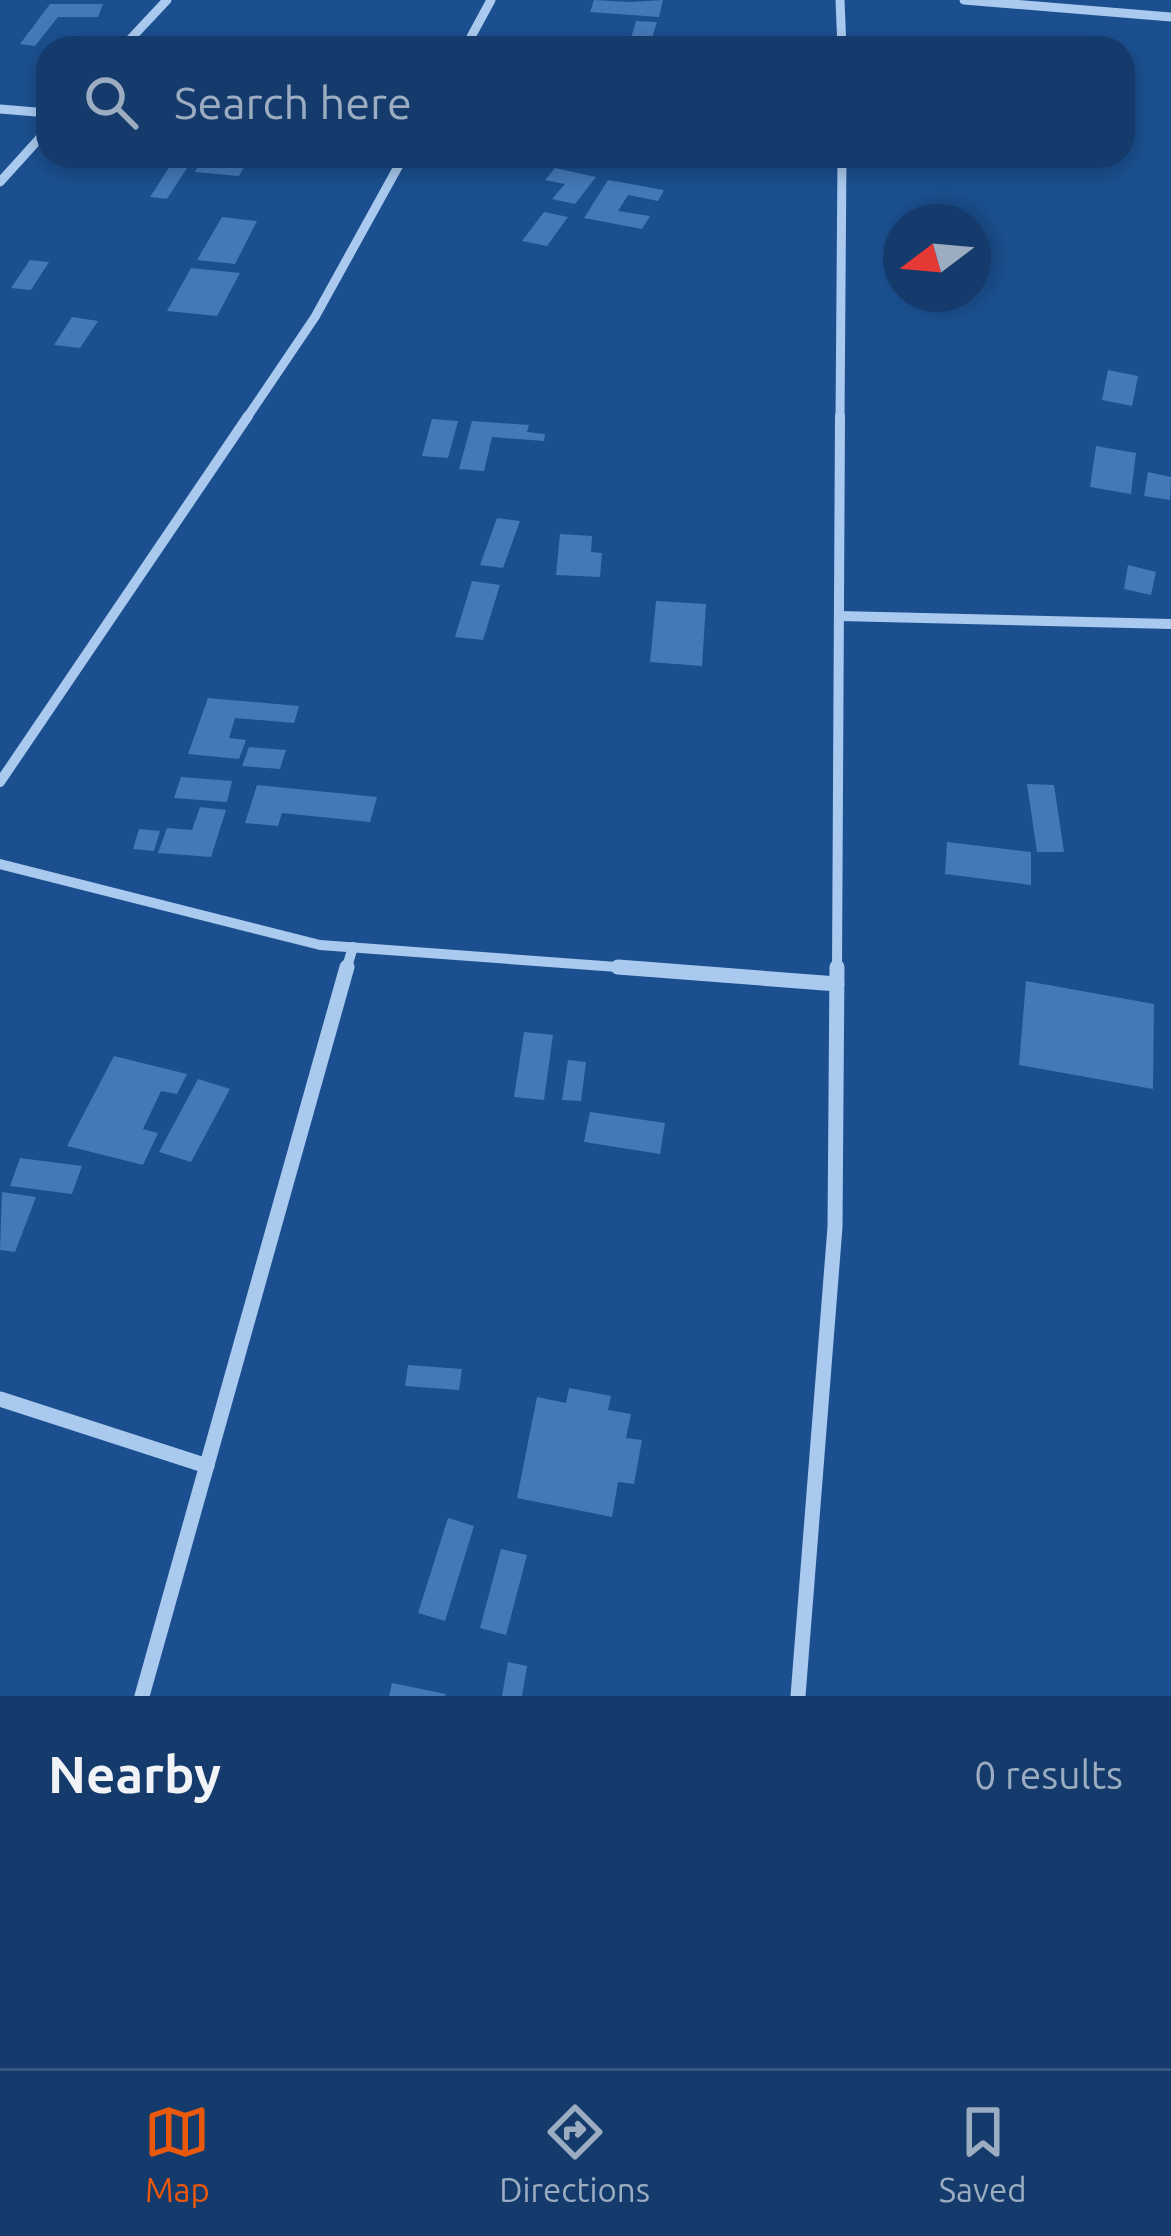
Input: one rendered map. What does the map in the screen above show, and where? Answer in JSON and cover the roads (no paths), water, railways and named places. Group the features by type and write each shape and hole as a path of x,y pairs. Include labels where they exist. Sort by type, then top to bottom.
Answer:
{"street":[{"path":"133,36 167,0"},
{"path":"472,36 491,0"},
{"path":"840,0 842,36"},
{"path":"964,0 1171,17"},
{"path":"0,109 36,111"},
{"path":"0,182 36,142"},
{"path":"0,782 314,316 397,168"},
{"path":"798,1696 835,1227 842,168"},
{"path":"838,616 1171,624"},
{"path":"0,864 320,945 836,984"},
{"path":"142,1696 353,947"},
{"path":"0,1399 207,1466"}]}
